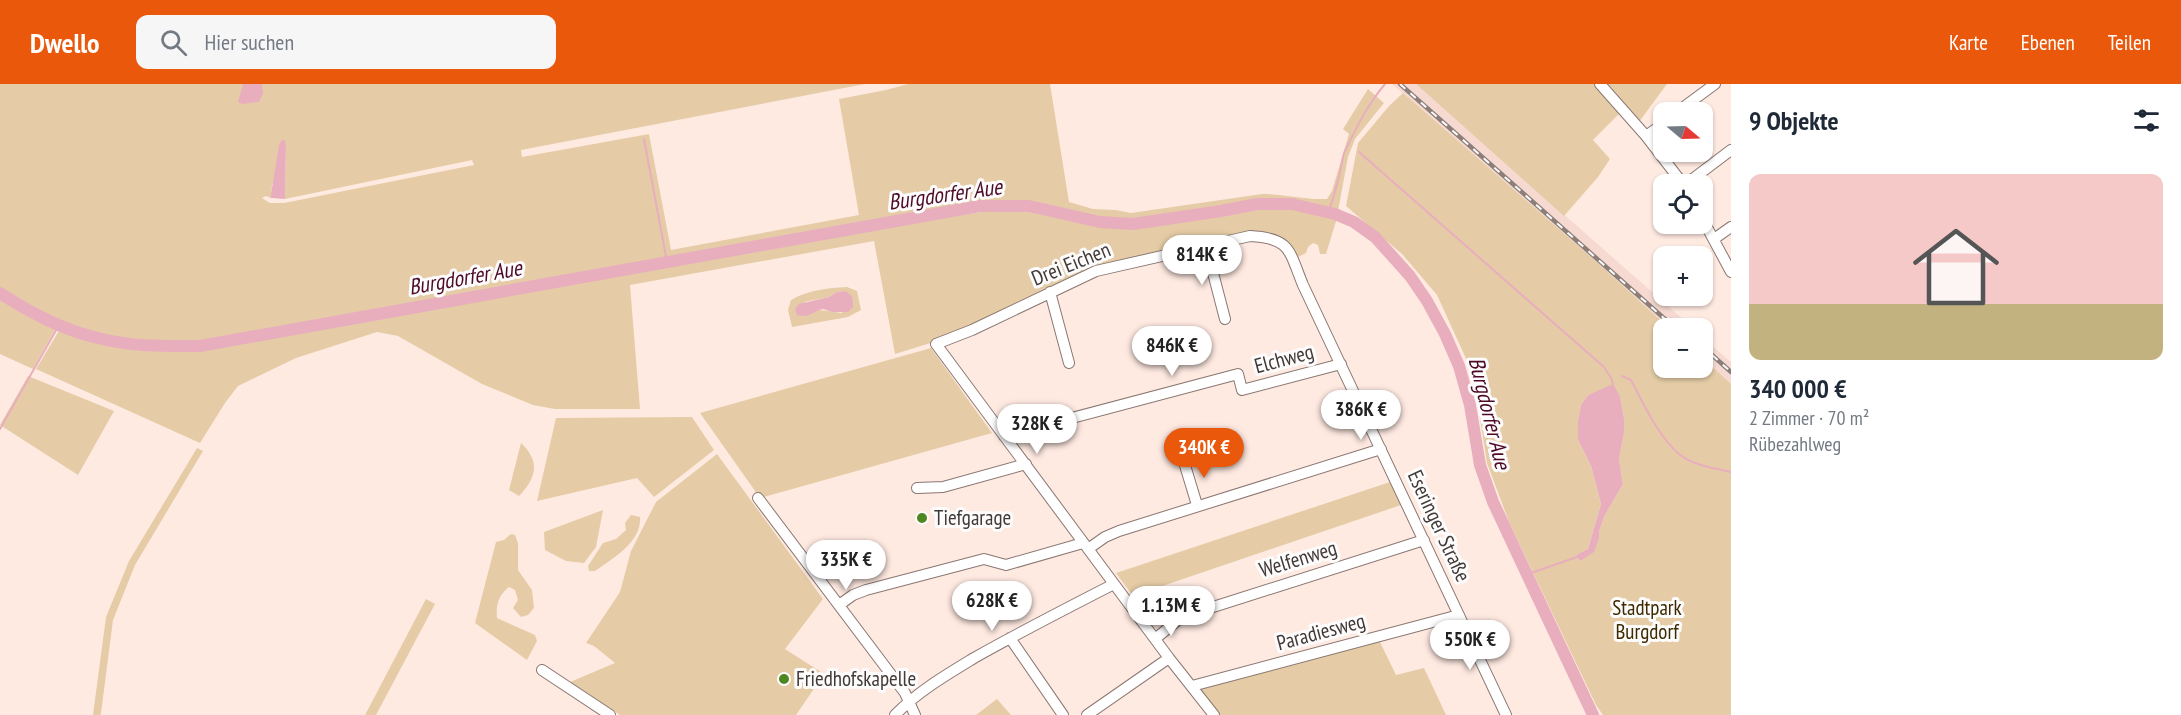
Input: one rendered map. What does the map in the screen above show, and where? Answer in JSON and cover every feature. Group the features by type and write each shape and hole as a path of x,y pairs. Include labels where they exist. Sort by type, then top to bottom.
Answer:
{"street":[{"path":"1600,84 1676,174"},
{"path":"1691,102 1715,84"},
{"path":"1646,136 1653,131"},
{"path":"1698,174 1731,150"},
{"path":"1714,239 1731,226"},
{"path":"1711,234 1731,272"},
{"name":"Drei Eichen","path":"1004,436 936,344 972,330 1096,271 1250,236 1271,238 1284,244 1291,255"},
{"path":"1206,246 1226,319"},
{"name":"Eseringer Straße","path":"1291,255 1303,285 1506,715"},
{"path":"1050,292 1069,363"},
{"name":"Elchweg","path":"1004,436 1238,374 1242,390 1341,364"},
{"path":"1004,436 1211,711"},
{"path":"839,605 853,595 866,590 957,565 984,559 1006,565 1086,546 1119,531 1381,449"},
{"path":"1184,462 1197,506"},
{"path":"917,488 943,487 1026,464"},
{"path":"758,498 909,700 915,715"},
{"name":"Welfenweg","path":"1155,639 1188,615 1424,540"},
{"path":"895,715 909,700 956,669 1114,584"},
{"name":"Paradiesweg","path":"1192,686 1459,615"},
{"path":"1010,638 1063,715"},
{"path":"1086,715 1170,658"},
{"path":"542,670 610,715"}],"shaded area":[{"path":"243,84 262,84 263,93 259,102 242,104 238,102"},
{"path":"1392,84 1416,84 1653,293 1653,306 1668,306 1682,318 1658,318"},
{"path":"282,140 285,140 286,145 285,199 271,198 279,145"},
{"path":"845,291 853,299 853,307 848,312 832,312 823,309 807,315 797,315 795,309 799,304"},
{"path":"1713,346 1731,362 1731,384 1713,367"},
{"path":"1613,384 1620,396 1624,418 1624,433 1619,459 1623,484 1604,517 1594,552 1580,561 1576,555 1588,549 1601,504 1591,466 1578,440 1578,420 1581,405 1588,395"}],"green space":[{"path":"0,84 865,84 521,150 522,157 649,134 671,250 859,215 839,99 908,84 1050,84 1069,202 1093,209 1131,213 1262,194 1327,199 1332,191 1349,134 1343,129 1368,89 1384,103 1355,139 1348,157 1338,211 1293,201 1258,201 1133,222 1103,219 1029,203 979,204 198,344 142,343 104,337 49,319 0,290","holes":["286,145 285,199 472,160 474,165 284,203 270,203 262,198 266,196 271,198 272,185"]},
{"path":"1416,84 1595,84 1620,113 1593,140 1610,159 1598,177 1564,216"},
{"path":"1606,84 1667,84 1639,122"},
{"name":"Stadtpark Burgdorf","path":"1403,93 1658,318 1653,318 1653,378 1713,378 1713,367 1731,384 1731,715 1603,715 1596,705 1509,522 1487,463 1468,363 1437,295 1402,254 1346,206 1358,143","holes":["1610,387 1620,396 1624,433 1619,459 1623,484 1604,517 1599,539 1580,561 1576,555 1588,549 1601,504 1591,466 1578,440 1581,405 1588,395"]},
{"path":"1264,207 1297,209 1337,218 1326,254 1320,254 1318,245 1313,243 1308,247 1306,253 1296,258 1280,238 1255,233 1095,268 1044,289 953,336 895,354 874,241 630,285 640,409 555,409 533,405 482,384 398,336 377,332 296,358 238,386 200,443 36,369 60,329 124,347 202,350 872,229 988,211 1034,211 1102,225 1147,227"},
{"path":"847,287 857,291 861,310 848,317 792,327 788,310 791,300 811,292","holes":["845,291 842,313 820,310 804,302"]},
{"path":"0,297 56,328 33,369 0,354"},
{"path":"931,348 992,433 760,498 700,413"},
{"path":"28,376 114,411 78,475 0,425"},
{"path":"692,417 714,450 654,497 637,478 537,501 556,418"},
{"path":"521,443 532,457 534,470 529,483 519,496 509,490"},
{"path":"197,448 203,451 135,565 113,620 101,713 93,715 106,617 129,561"},
{"path":"717,454 823,599 785,649 824,674 796,715 620,715 570,682 615,663 594,646 586,643 620,592 631,551 656,502"},
{"path":"1393,481 1404,504 1133,596 1116,573"},
{"path":"603,510 596,547 584,563 566,561 545,550 544,532"},
{"path":"631,515 640,517 639,526 631,542 618,555 595,571 589,571 588,566 603,543 616,539 626,530 625,523"},
{"path":"511,534 515,535 518,543 518,570 532,590 534,608 528,615 521,617 513,608 518,600 515,590 509,587 498,601 497,618 535,635 537,641 527,660 475,623 496,542 504,540"},
{"path":"426,599 435,604 376,715 365,715"},
{"path":"1379,640 1396,675 1424,668 1446,715 1220,715 1199,688"},
{"path":"997,699 1011,715 976,715"}],"waterway":[{"path":"1328,213 1345,151 1363,115 1385,84"},
{"path":"644,139 667,262"},
{"path":"1359,152 1604,367 1613,384"},
{"name":"Burgdorfer Aue","path":"0,293 49,321 88,336 139,345 200,346 980,206 1029,206 1100,222 1133,224 1257,204 1292,204 1335,214 1354,222 1375,237 1410,276 1445,334 1459,366 1470,405 1480,465 1493,502 1593,715"},
{"path":"0,429 59,325"},
{"path":"1622,376 1631,380 1658,429 1679,454 1697,463 1731,472"},
{"path":"1528,574 1577,557"}],"railway":[{"path":"1400,84 1664,318"},
{"path":"1713,356 1731,372"}],"place":[{"name":"Tiefgarage","path":"922,518"},
{"name":"Friedhofskapelle","path":"784,679"}]}
